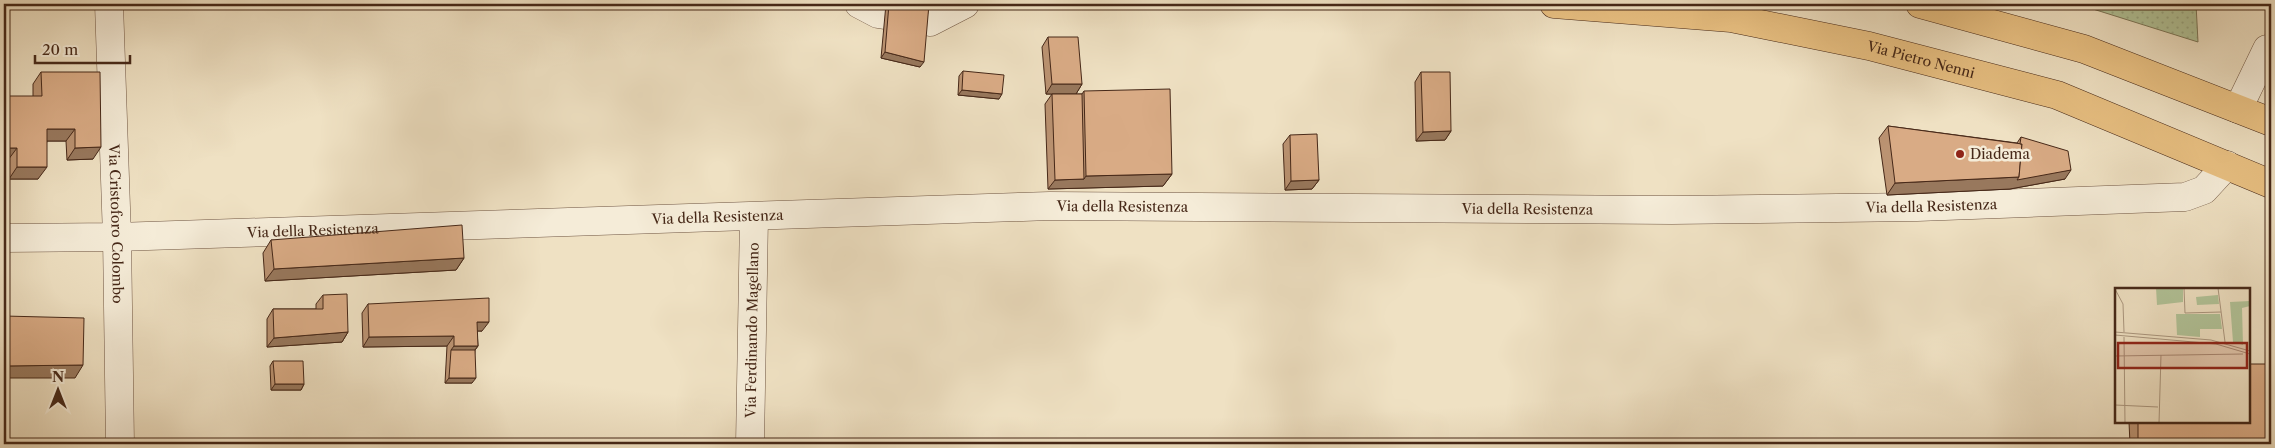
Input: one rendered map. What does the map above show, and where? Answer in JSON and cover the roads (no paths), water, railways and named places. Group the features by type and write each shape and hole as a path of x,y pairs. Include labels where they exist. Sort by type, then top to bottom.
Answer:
{"main road":[{"name":"Via Pietro Nenni","path":"1554,4 1731,18 1868,46 2058,95 2271,184"},
{"path":"1920,4 2084,49 2271,122"}],"street":[{"name":"Via Cristoforo Colombo","path":"108,4 117,237 120,444"},
{"path":"859,4 878,14 930,22 965,4"},
{"path":"2238,109 2267,49"},
{"name":"Via della Resistenza","path":"4,238 117,237 1050,206 1672,210 1917,207 2185,197 2204,190 2227,165"},
{"name":"Via Ferdinando Magellano","path":"750,444 754,217"}],"place":[{"name":"Diadema","path":"1960,154"}]}
